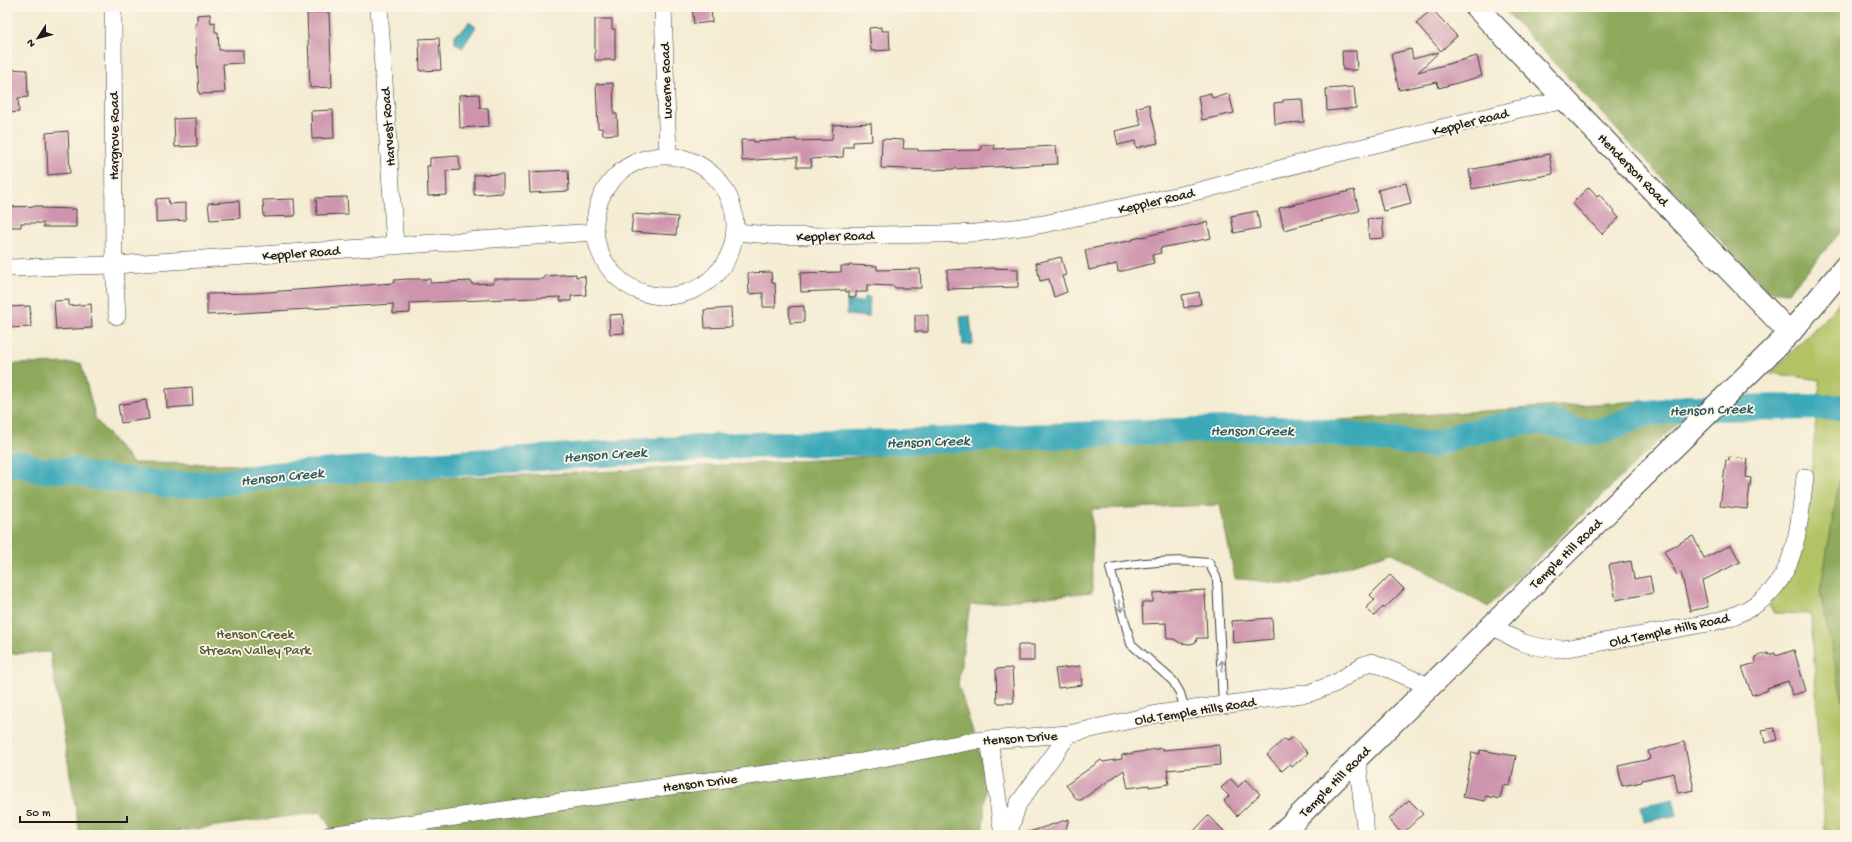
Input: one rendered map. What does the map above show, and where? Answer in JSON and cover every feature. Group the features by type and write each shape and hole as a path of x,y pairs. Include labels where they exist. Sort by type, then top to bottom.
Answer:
{"main road":[{"name":"Henderson Road","path":"1476,7 1790,333"},
{"name":"Temple Hill Road","path":"1280,835 1429,686 1790,333 1845,267"}],"street":[{"name":"Hargrove Road","path":"113,7 114,265 117,316"},
{"name":"Harvest Road","path":"379,7 395,246"},
{"name":"Lucerne Road","path":"663,7 668,156"},
{"name":"Keppler Road","path":"736,232 779,236 976,233 1044,224 1203,190 1331,155 1519,109 1567,100"},
{"path":"668,156 692,162 703,168 717,180 735,213 736,232 730,250 721,267 708,280 686,292 674,295 655,295 637,290 621,280 608,266 602,255 595,232 595,214 600,198 609,183 620,171 635,162 651,157 668,156"},
{"name":"Keppler Road","path":"7,268 114,265 595,232"},
{"name":"Old Temple Hills Road","path":"1492,624 1519,642 1542,648 1563,649 1727,619 1754,605 1766,596 1775,587 1790,564 1798,533 1805,477"},
{"name":"Old Temple Hills Road","path":"1069,734 1157,714 1288,697 1318,691 1336,683 1363,665 1372,662 1429,686"},
{"path":"1008,835 1018,804 1069,734"},
{"name":"Henson Drive","path":"330,835 677,785 861,762 923,749 989,740 1069,734"},
{"path":"989,740 1003,835"},
{"path":"1357,758 1366,835"}],"lane":[{"path":"1185,710 1180,693 1173,681 1146,659 1131,644 1110,568 1135,563 1191,561 1209,563 1217,579 1223,705"}],"green space":[{"path":"1502,7 1845,7 1845,227 1788,293 1768,291"},
{"path":"1845,293 1845,829 1825,830 1811,614 1774,613 1766,601 1807,515 1820,380 1771,373 1833,310"},
{"name":"Henson Creek Stream Valley Park","path":"81,363 96,420 133,463 220,464 429,479 598,472 818,460 1307,422 1706,397 1655,444 1488,607 1391,552 1292,585 1235,578 1220,505 1092,509 1092,592 970,605 958,684 986,774 983,835 335,835 321,812 150,835 80,835 50,652 7,654 7,364"},
{"path":"1845,448 1845,712 1820,592"}],"water":[{"path":"469,22 476,27 462,48 455,43 455,34 463,30"},
{"path":"864,297 870,297 869,317 847,315 847,301 863,302"},
{"path":"970,316 973,344 963,345 960,317"},
{"path":"1673,799 1677,815 1644,822 1641,806"}],"building":[{"path":"692,7 711,7 712,22 694,24"},
{"path":"1432,9 1457,36 1441,51 1416,23"},
{"path":"329,12 332,87 310,88 307,13"},
{"path":"210,14 211,23 215,22 215,32 218,32 219,50 243,50 243,63 223,64 225,93 199,94 195,24 197,24 197,15"},
{"path":"595,19 612,19 612,29 615,29 615,60 595,60"},
{"path":"881,27 881,31 889,31 890,50 871,51 869,28"},
{"path":"439,38 441,70 420,71 419,39"},
{"path":"1411,49 1413,59 1439,52 1418,72 1477,56 1482,76 1439,88 1437,82 1399,90 1391,54"},
{"path":"1342,51 1356,51 1357,70 1343,70"},
{"path":"7,69 27,70 28,97 18,98 19,112 7,113"},
{"path":"613,83 614,114 617,114 618,134 603,135 602,128 598,128 596,84"},
{"path":"1354,87 1356,108 1327,111 1326,89"},
{"path":"1211,93 1212,98 1229,94 1234,113 1202,120 1198,96"},
{"path":"479,94 480,108 488,108 489,126 460,128 459,95"},
{"path":"1302,99 1304,122 1275,124 1274,103 1283,102 1283,100"},
{"path":"1149,104 1158,143 1136,148 1135,141 1118,145 1115,131 1141,125 1136,108"},
{"path":"333,110 334,138 312,139 311,111"},
{"path":"196,118 197,146 175,147 174,119"},
{"path":"871,123 872,141 853,142 853,147 844,147 843,157 811,159 812,167 797,167 797,157 742,161 741,140 754,140 754,142 796,139 796,141 832,140 833,125"},
{"path":"68,131 70,173 48,175 46,133"},
{"path":"882,139 904,140 903,149 918,149 918,151 981,150 981,145 994,145 994,149 1056,146 1058,164 932,170 881,168"},
{"path":"1549,154 1553,174 1472,189 1469,170"},
{"path":"459,156 460,170 446,171 447,195 428,196 427,166 430,166 430,158"},
{"path":"568,170 569,191 530,193 529,172"},
{"path":"503,174 503,193 474,195 474,175"},
{"path":"1406,183 1411,204 1383,211 1378,190"},
{"path":"1589,187 1597,196 1599,194 1619,218 1602,234 1572,203"},
{"path":"1354,190 1359,211 1284,230 1279,208"},
{"path":"347,197 348,214 317,215 316,198"},
{"path":"168,198 169,204 186,203 186,220 156,222 156,199"},
{"path":"294,199 295,216 264,217 263,200"},
{"path":"239,201 240,218 210,220 208,203"},
{"path":"41,206 41,208 76,209 76,227 43,227 43,223 21,223 21,227 7,227 7,207"},
{"path":"1257,211 1260,228 1234,233 1231,216"},
{"path":"633,214 678,217 676,235 631,232"},
{"path":"1382,218 1384,238 1369,239 1367,219"},
{"path":"1207,222 1211,238 1160,248 1161,253 1152,255 1154,263 1118,272 1117,264 1089,270 1085,250"},
{"path":"1061,257 1066,275 1062,276 1067,292 1054,297 1049,279 1040,281 1036,263"},
{"path":"841,266 877,266 877,270 920,269 921,288 895,288 894,286 867,285 867,292 856,292 856,297 849,297 849,292 846,292 846,290 801,292 800,273 841,272"},
{"path":"991,268 1018,269 1018,287 947,289 947,270"},
{"path":"771,272 772,283 775,283 776,307 763,307 763,293 749,294 748,273"},
{"path":"576,274 576,277 585,276 586,295 571,296 571,301 560,301 560,297 410,303 410,313 393,314 393,304 207,315 207,294 254,293 394,283 394,280 408,279 430,279 430,283 471,281 471,284 494,283 494,279 544,279 544,276"},
{"path":"1199,292 1201,304 1184,308 1182,295"},
{"path":"69,300 69,306 91,304 92,328 56,330 54,301"},
{"path":"30,306 31,327 7,328 7,307"},
{"path":"804,306 804,322 790,323 789,307"},
{"path":"731,308 732,327 705,328 704,310"},
{"path":"623,314 624,333 610,334 609,315"},
{"path":"915,315 928,315 928,332 915,332"},
{"path":"192,387 193,406 167,408 166,389"},
{"path":"146,400 149,419 121,423 118,405"},
{"path":"1729,457 1748,459 1746,477 1751,478 1747,509 1720,506 1726,460 1729,461"},
{"path":"1693,536 1704,558 1731,545 1740,562 1702,581 1708,607 1690,611 1681,572 1677,575 1664,551"},
{"path":"1631,561 1634,579 1650,576 1653,593 1616,600 1609,565"},
{"path":"1390,575 1404,589 1384,609 1383,607 1374,616 1366,608 1375,600 1370,595"},
{"path":"1205,590 1207,638 1197,638 1196,642 1191,644 1180,643 1174,639 1167,639 1166,623 1143,624 1142,602 1153,602 1153,593"},
{"path":"1272,618 1273,639 1233,643 1232,621"},
{"path":"1018,645 1034,645 1034,661 1018,661"},
{"path":"1794,650 1806,691 1792,695 1788,681 1752,695 1742,667 1756,663 1755,657 1768,653 1768,655 1775,653 1776,656"},
{"path":"1080,666 1082,685 1058,688 1055,669"},
{"path":"1012,668 1014,703 997,703 996,669"},
{"path":"1774,728 1777,740 1765,743 1762,730"},
{"path":"1293,737 1308,753 1292,767 1290,764 1282,771 1267,755 1284,739 1287,741"},
{"path":"1684,742 1694,790 1678,793 1674,773 1622,786 1618,766 1650,759 1648,751"},
{"path":"1219,745 1220,765 1167,770 1169,784 1128,788 1124,770 1081,800 1077,800 1066,785 1101,760 1103,762 1122,759 1122,755 1162,748 1163,750"},
{"path":"1480,750 1516,756 1510,786 1503,785 1500,799 1486,796 1485,801 1463,797 1472,752 1480,754"},
{"path":"1231,779 1238,787 1246,779 1260,794 1237,816 1224,801 1229,796 1221,788"},
{"path":"1409,800 1423,814 1402,834 1389,819"},
{"path":"1208,816 1218,825 1228,835 1190,835"},
{"path":"1069,819 1064,835 1027,835 1026,833"}],"waterway":[{"name":"Henson Creek","path":"7,463 24,464 38,470 74,470 90,476 172,485 219,483 272,475 743,445 900,442 1251,428 1309,430 1431,445 1463,434 1522,422 1554,423 1579,432 1602,431 1644,414 1687,408 1845,407"}]}
